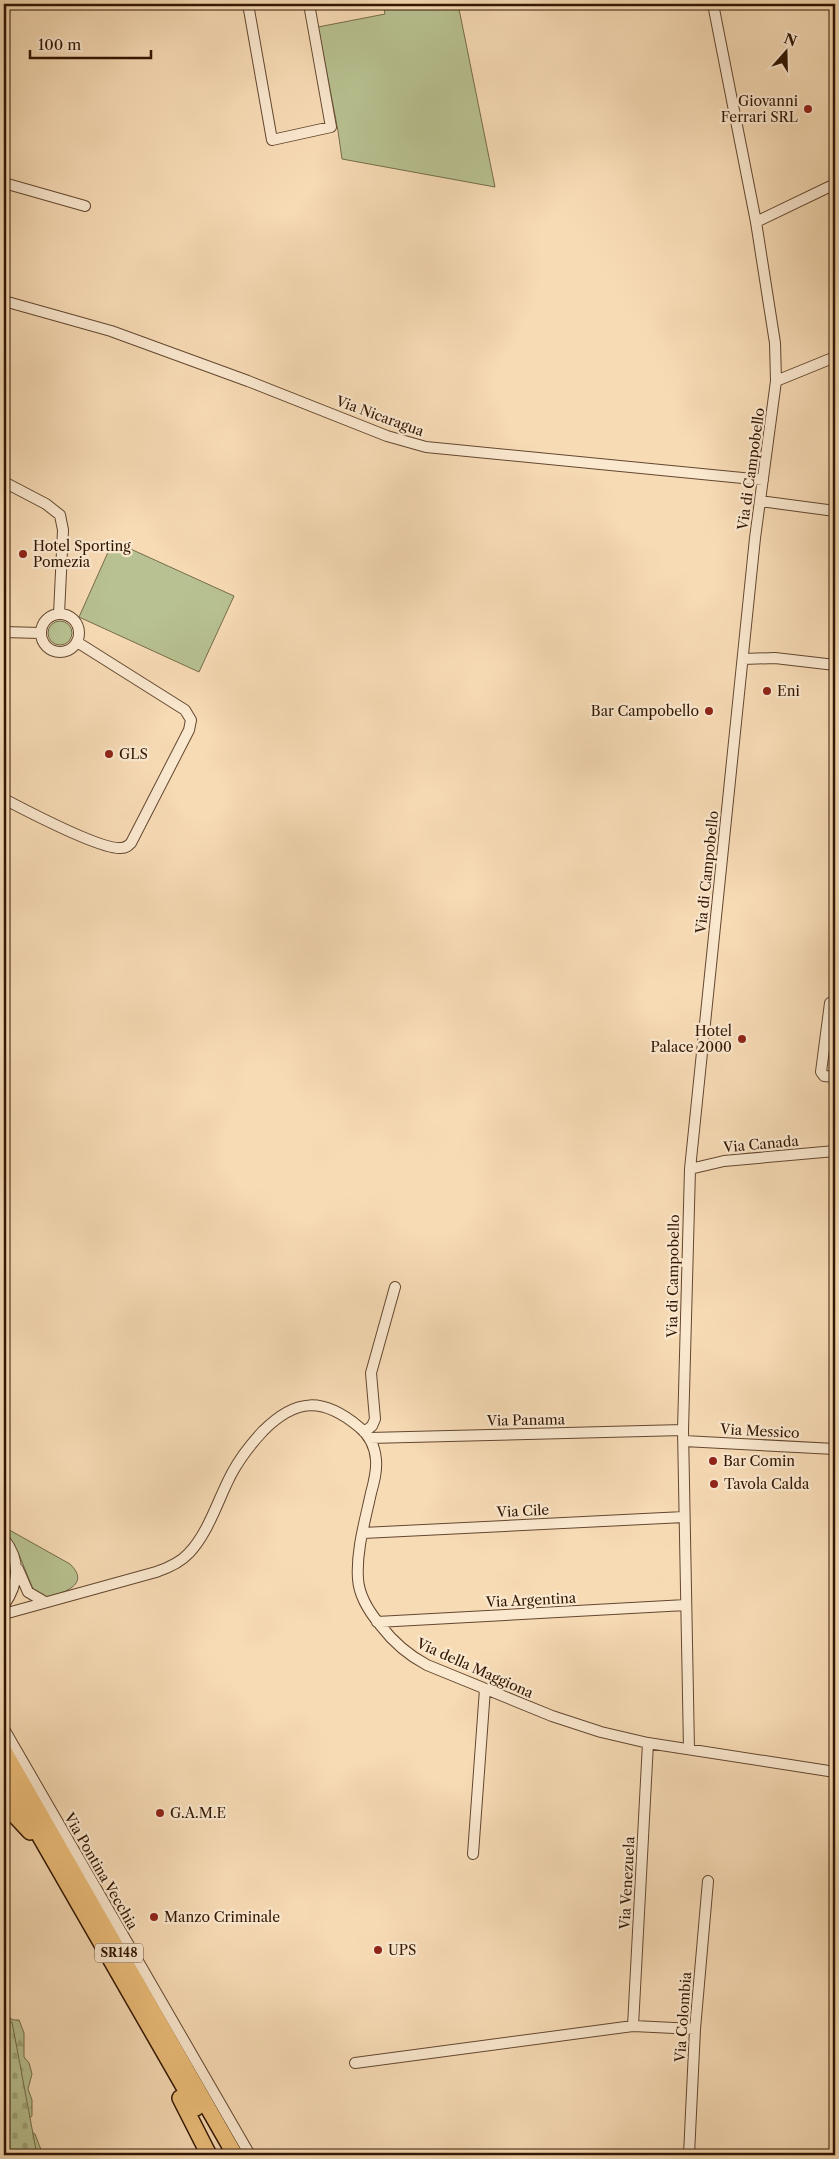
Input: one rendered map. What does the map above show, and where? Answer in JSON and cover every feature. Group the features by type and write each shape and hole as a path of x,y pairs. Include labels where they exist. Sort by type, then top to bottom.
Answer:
{"highway":[{"path":"4,1746 6,1763"},
{"name":"SR148","path":"6,1763 54,1860 223,2155"},
{"name":"SR148","path":"6,1763 235,2155"},
{"path":"4,1804 54,1860"},
{"path":"162,2050 183,2104 209,2155"}],"street":[{"path":"248,4 272,140 331,127 309,4"},
{"name":"Via di Campobello","path":"689,1749 684,1436 690,1169 760,501 776,381 775,343 756,222 713,4"},
{"path":"4,182 85,206"},
{"path":"756,222 835,184"},
{"name":"Via Nicaragua","path":"4,301 111,331 248,381 387,436 426,447 763,480"},
{"path":"776,381 835,357"},
{"path":"4,482 46,504 60,515 63,530 60,614"},
{"path":"760,501 835,511"},
{"path":"60,614 72,618 79,629 77,642 68,651 55,652 44,645 40,633 46,620 60,614"},
{"path":"4,632 40,633"},
{"path":"4,799 73,833 113,847 123,848 131,843 189,730 191,720 185,710 77,642"},
{"path":"743,659 775,658 835,665"},
{"path":"830,1003 821,1072 826,1076 835,1077"},
{"name":"Via Canada","path":"690,1169 724,1161 835,1151"},
{"path":"4,1614 156,1572 183,1558 198,1540 231,1475 245,1452 268,1426 287,1411 307,1405 324,1407 344,1417 367,1435 375,1419 371,1373 395,1287"},
{"name":"Via Panama","path":"367,1435 684,1436"},
{"name":"Via della Maggiona","path":"367,1435 373,1446 377,1462 362,1533 358,1580 363,1598 377,1622 393,1641 412,1657 485,1689 576,1725 648,1743 835,1772"},
{"name":"Via Messico","path":"684,1436 835,1449"},
{"name":"Via Cile","path":"362,1533 684,1517"},
{"path":"4,1539 12,1552 28,1592 45,1602"},
{"path":"4,1605 14,1587 17,1568"},
{"name":"Via Argentina","path":"377,1622 686,1605"},
{"path":"474,1854 485,1689"},
{"name":"Via Pontina Vecchia","path":"4,1729 250,2155"},
{"name":"Via Venezuela","path":"633,2026 648,1743"},
{"name":"Via Colombia","path":"690,2155 695,2030 708,1881"},
{"path":"355,2063 633,2026 695,2030"}],"green space":[{"path":"383,4 458,4 495,187 342,159 318,27 385,14"},
{"path":"113,541 234,596 199,672 79,617"},
{"path":"60,621 68,625 72,633 68,641 60,645 52,641 48,633 52,625"},
{"path":"4,1527 70,1564 76,1571 78,1578 76,1583 66,1591 52,1596 45,1597 35,1594 18,1552 4,1533"},
{"path":"4,1544 14,1571 4,1601"},
{"path":"4,2016 19,2020 24,2033 24,2057 29,2063 32,2074 28,2089 32,2100 32,2116 25,2122 26,2129 35,2134 43,2155 14,2155 4,2147"},
{"path":"4,2022 12,2022 37,2155 4,2155"}],"place":[{"name":"Giovanni Ferrari SRL","path":"808,109"},
{"name":"Hotel Sporting Pomezia","path":"23,554"},
{"name":"Eni","path":"767,691"},
{"name":"Bar Campobello","path":"709,711"},
{"name":"GLS","path":"109,754"},
{"name":"Hotel Palace 2000","path":"742,1039"},
{"name":"Bar Comin","path":"713,1461"},
{"name":"Tavola Calda","path":"714,1484"},
{"name":"G.A.M.E","path":"160,1813"},
{"name":"Manzo Criminale","path":"154,1917"},
{"name":"UPS","path":"378,1950"}]}
